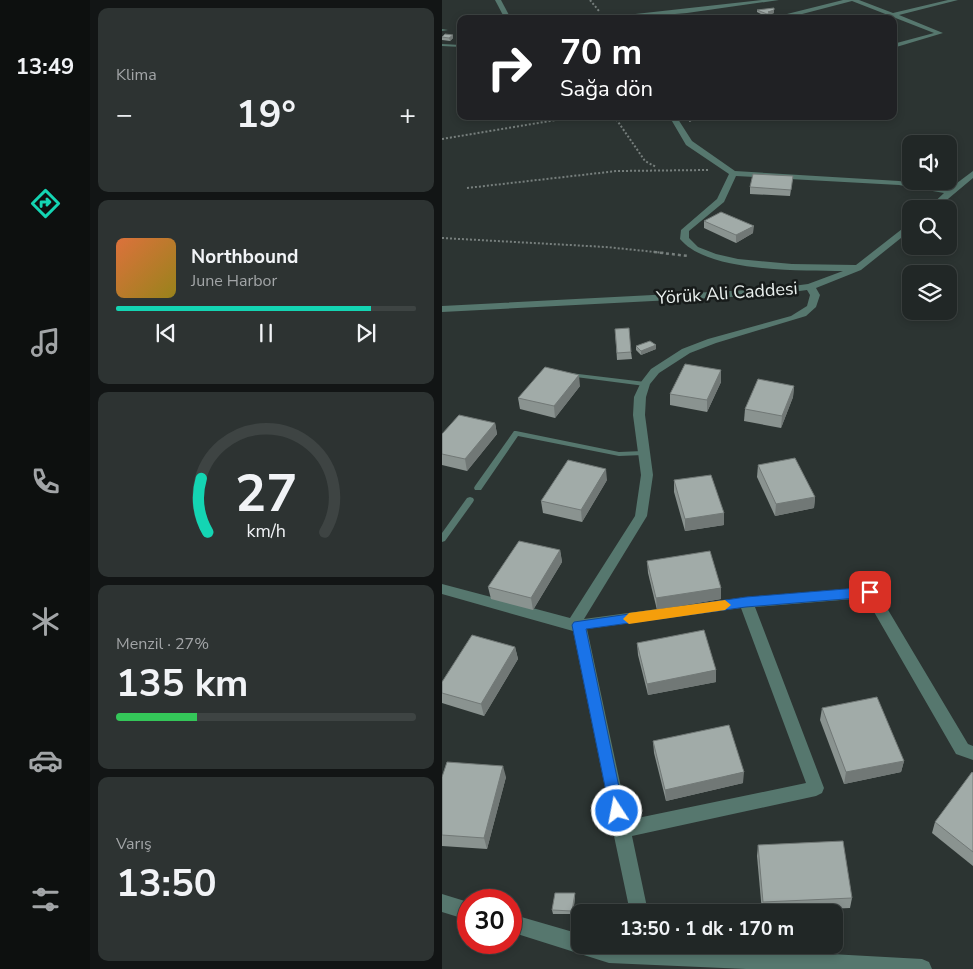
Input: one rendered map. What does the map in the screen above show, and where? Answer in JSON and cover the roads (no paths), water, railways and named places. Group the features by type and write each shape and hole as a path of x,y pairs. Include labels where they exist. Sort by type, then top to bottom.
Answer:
{"street":[{"path":"498,0 506,15"},
{"path":"663,15 776,0"},
{"path":"792,15 852,0 893,15 955,0"},
{"path":"687,11 690,15"},
{"path":"897,17 940,33 897,45"},
{"path":"897,23 907,21"},
{"path":"674,120 682,134 697,149 733,173 900,183 951,192"},
{"path":"733,173 721,200 685,230 684,239 690,247 726,260 775,265 858,268"},
{"path":"942,200 972,173"},
{"path":"810,287 858,268 902,232"},
{"name":"Yörük Ali Caddesi","path":"442,309 770,292 810,287 815,295 815,301 807,312 794,318 712,341 686,351 655,371 645,384"},
{"path":"637,904 576,625 640,516 647,475 639,415 640,397 645,384"},
{"path":"442,589 576,625 746,602 870,592 962,749 972,753"},
{"path":"620,830 816,788 746,602"},
{"path":"442,903 457,908"},
{"path":"522,926 571,941"},
{"path":"662,954 922,969"}],"lane":[{"path":"442,45 457,46"},
{"path":"560,374 645,384"},
{"path":"478,488 516,433 619,454 643,453"},
{"path":"442,539 470,500"}]}
